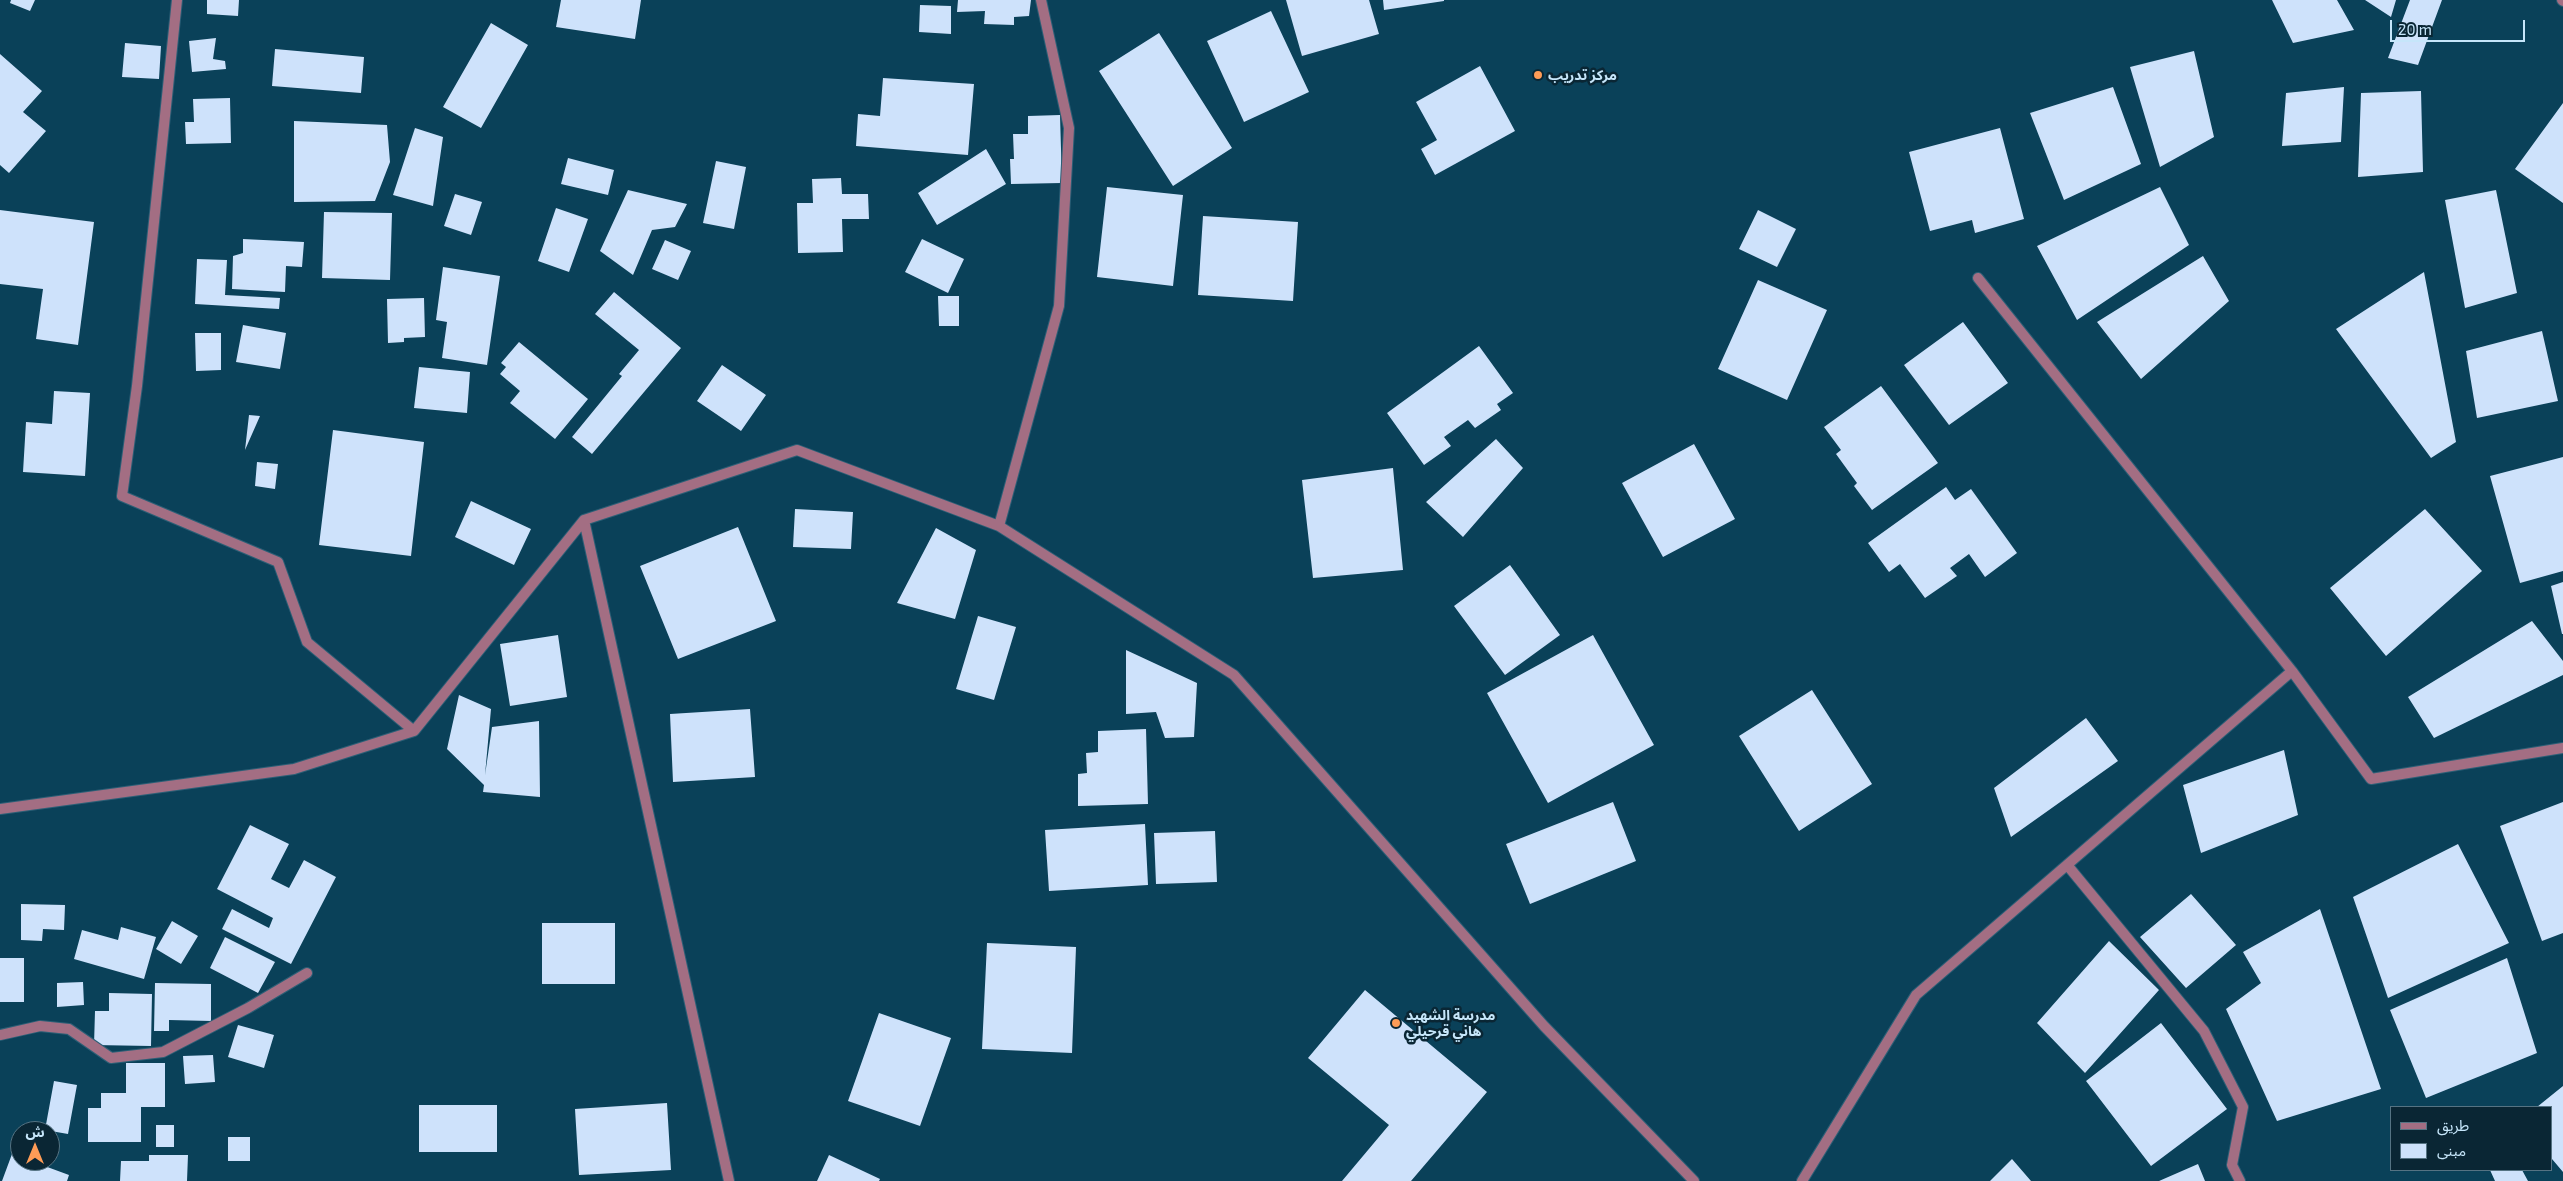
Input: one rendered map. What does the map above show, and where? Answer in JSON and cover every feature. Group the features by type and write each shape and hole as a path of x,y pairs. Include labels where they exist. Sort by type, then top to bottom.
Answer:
{"street":[{"path":"177,0 137,386 122,496 278,562 306,642 414,731"},
{"path":"999,526 1059,306 1069,128 1041,0"},
{"path":"1978,278 2292,671 2372,779 2563,748"},
{"path":"0,809 294,769 414,731 584,520 797,450 999,526 1234,675 1544,1026 1694,1181"},
{"path":"584,520 729,1181"},
{"path":"1802,1181 1916,995 2292,671"},
{"path":"2068,866 2204,1031 2244,1107 2232,1165 2240,1181"},
{"path":"0,1035 40,1026 69,1029 111,1058 163,1052 248,1008 306,973"}],"building":[{"path":"11,0 35,0 30,11 10,3"},
{"path":"207,0 239,0 238,16 207,14"},
{"path":"561,0 641,0 635,39 556,27"},
{"path":"958,0 1031,0 1029,16 1014,17 1014,25 984,24 985,11 957,12"},
{"path":"1286,0 1369,0 1379,34 1302,56"},
{"path":"1383,0 1444,0 1444,1 1384,10"},
{"path":"2272,0 2337,0 2354,30 2293,43"},
{"path":"2365,0 2396,0 2391,17"},
{"path":"2410,0 2442,0 2418,65 2388,58"},
{"path":"920,5 951,6 951,34 919,32"},
{"path":"1271,11 1309,92 1244,122 1207,41"},
{"path":"491,23 528,45 481,128 443,107"},
{"path":"1159,33 1232,148 1173,186 1099,71"},
{"path":"216,38 213,59 225,61 226,69 192,72 189,41"},
{"path":"125,43 161,46 159,79 122,77"},
{"path":"275,49 364,57 361,93 272,86"},
{"path":"2194,51 2214,137 2160,167 2130,67"},
{"path":"0,54 42,91 23,112 46,131 9,173 0,165"},
{"path":"1480,66 1515,131 1435,175 1421,149 1437,140 1416,102"},
{"path":"883,78 974,84 968,155 856,146 858,114 880,116"},
{"path":"2113,87 2141,164 2064,200 2030,113"},
{"path":"2344,87 2341,142 2282,146 2286,93"},
{"path":"2421,91 2423,172 2358,177 2361,93"},
{"path":"230,98 231,143 186,144 185,122 194,122 193,99"},
{"path":"2563,103 2563,203 2515,169"},
{"path":"1060,115 1062,183 1011,184 1010,159 1014,159 1013,134 1028,134 1028,116"},
{"path":"294,121 387,125 390,162 375,201 294,202"},
{"path":"415,128 443,137 433,206 393,195"},
{"path":"2000,128 2024,219 1975,233 1972,220 1930,231 1909,152"},
{"path":"986,149 1006,184 937,225 918,193"},
{"path":"568,158 614,170 608,195 561,184"},
{"path":"716,161 746,167 734,229 703,223"},
{"path":"841,178 842,194 868,194 869,219 842,219 843,252 798,253 797,203 813,203 812,179"},
{"path":"1107,187 1183,195 1173,286 1097,277"},
{"path":"2160,187 2189,245 2077,320 2037,246"},
{"path":"628,190 687,204 675,227 652,230 633,275 600,251"},
{"path":"2496,190 2517,293 2465,308 2445,200"},
{"path":"455,194 482,202 471,235 444,226"},
{"path":"556,208 588,219 569,272 538,261"},
{"path":"0,210 94,222 78,345 36,339 43,289 0,284"},
{"path":"1758,210 1796,229 1777,267 1739,249"},
{"path":"324,212 392,213 390,280 322,278"},
{"path":"1203,216 1298,222 1293,301 1198,295"},
{"path":"243,239 304,242 302,267 286,266 285,292 232,289 233,256 243,253"},
{"path":"922,239 964,259 948,293 905,272"},
{"path":"665,240 691,251 678,280 652,269"},
{"path":"2203,256 2229,301 2141,379 2097,322"},
{"path":"197,259 227,260 225,295 280,298 279,309 195,304"},
{"path":"443,267 500,276 487,365 442,358 447,322 436,320"},
{"path":"2424,272 2456,442 2431,458 2336,329"},
{"path":"1758,280 1827,310 1787,400 1718,369"},
{"path":"614,292 681,348 592,454 572,437 622,376 619,374 639,350 595,314"},
{"path":"938,296 959,296 959,326 939,326"},
{"path":"424,298 425,337 404,338 404,342 388,343 387,299"},
{"path":"1963,322 2008,383 1949,425 1904,365"},
{"path":"243,325 286,333 280,369 236,362"},
{"path":"2542,331 2558,401 2477,418 2466,351"},
{"path":"195,333 221,333 221,370 196,371"},
{"path":"519,342 588,399 555,439 510,403 520,391 500,374 506,367 501,363"},
{"path":"1479,346 1513,393 1497,404 1501,410 1475,428 1468,420 1444,437 1451,446 1424,465 1387,413"},
{"path":"722,365 766,395 741,431 697,401"},
{"path":"419,367 470,372 467,413 414,408"},
{"path":"1881,386 1938,463 1872,510 1854,486 1857,483 1836,454 1841,450 1824,427"},
{"path":"54,391 90,393 85,476 23,472 26,422 52,424"},
{"path":"249,415 260,416 245,450"},
{"path":"333,430 424,442 411,556 319,545"},
{"path":"1496,439 1523,468 1463,537 1426,502"},
{"path":"1694,444 1735,519 1663,557 1622,483"},
{"path":"2563,457 2563,571 2520,583 2490,476"},
{"path":"257,462 278,464 275,489 255,486"},
{"path":"1393,468 1403,570 1313,578 1302,480"},
{"path":"1946,487 1955,500 1971,489 2017,553 1985,577 1969,554 1950,568 1957,576 1925,598 1900,564 1889,572 1868,543"},
{"path":"471,501 531,529 514,565 455,537"},
{"path":"795,509 853,512 851,549 793,547"},
{"path":"2425,509 2482,571 2386,656 2330,588"},
{"path":"738,527 776,621 678,659 640,566"},
{"path":"936,528 976,550 955,619 897,603"},
{"path":"1510,565 1560,635 1505,675 1454,606"},
{"path":"2563,582 2563,634 2562,634 2551,586"},
{"path":"978,616 1016,627 994,700 956,689"},
{"path":"2532,621 2563,661 2563,675 2434,738 2408,697"},
{"path":"558,635 567,697 510,706 500,644"},
{"path":"1593,635 1654,745 1548,803 1487,693"},
{"path":"1126,650 1197,683 1194,737 1165,738 1156,712 1126,714"},
{"path":"1812,690 1872,784 1799,831 1739,736"},
{"path":"459,695 491,709 485,775 492,727 539,721 540,797 483,792 484,785 447,749"},
{"path":"750,709 755,777 673,782 670,714"},
{"path":"2086,718 2118,761 2011,837 1994,788"},
{"path":"1146,729 1148,804 1078,806 1078,774 1087,773 1086,753 1098,752 1098,731"},
{"path":"2284,750 2298,815 2201,853 2183,785"},
{"path":"1613,802 1636,861 1530,904 1506,844"},
{"path":"2563,802 2563,933 2542,941 2500,826"},
{"path":"1145,824 1148,885 1049,891 1045,830"},
{"path":"250,825 289,844 271,879 289,888 304,860 336,877 291,964 222,929 232,909 269,928 273,918 217,889"},
{"path":"1215,831 1217,882 1156,884 1154,833"},
{"path":"2458,844 2509,943 2388,998 2353,897"},
{"path":"2191,894 2236,945 2186,988 2140,937"},
{"path":"21,904 65,905 64,930 43,929 42,941 21,940"},
{"path":"2320,909 2381,1089 2277,1121 2226,1009 2261,983 2243,952"},
{"path":"172,921 198,936 181,964 156,949"},
{"path":"542,923 615,923 615,984 542,984"},
{"path":"121,927 156,937 144,979 74,959 82,930 118,940"},
{"path":"225,937 275,962 258,993 210,968"},
{"path":"2109,941 2159,990 2085,1073 2037,1023"},
{"path":"987,943 1076,947 1072,1053 982,1049"},
{"path":"0,958 24,958 24,1002 0,1002"},
{"path":"2507,958 2537,1053 2426,1098 2390,1010"},
{"path":"83,982 84,1005 57,1007 57,983"},
{"path":"155,983 211,984 211,1021 169,1020 169,1031 154,1031"},
{"path":"1365,990 1487,1092 1411,1181 1342,1181 1389,1125 1308,1058"},
{"path":"109,993 152,994 151,1046 94,1045 95,1011 109,1011"},
{"path":"879,1013 951,1038 920,1126 848,1101"},
{"path":"2161,1023 2227,1109 2151,1166 2086,1081"},
{"path":"238,1025 274,1035 264,1068 228,1057"},
{"path":"213,1055 215,1082 185,1084 183,1056"},
{"path":"126,1063 165,1063 165,1107 141,1107 141,1142 88,1142 88,1108 101,1108 101,1093 126,1093"},
{"path":"54,1081 77,1085 68,1134 60,1133 60,1121 47,1121"},
{"path":"2563,1086 2563,1172 2553,1160 2553,1106 2538,1106"},
{"path":"667,1103 671,1170 579,1175 575,1109"},
{"path":"419,1105 497,1105 497,1152 419,1152"},
{"path":"156,1125 174,1125 174,1147 156,1147"},
{"path":"228,1137 250,1137 250,1161 228,1161"},
{"path":"149,1155 188,1155 187,1181 120,1181 121,1161 149,1161"},
{"path":"829,1155 880,1179 879,1181 817,1181"},
{"path":"10,1159 10,1171 58,1171 69,1175 67,1181 2,1181"},
{"path":"2012,1159 2031,1181 1990,1181"},
{"path":"2198,1164 2205,1181 2159,1181"},
{"path":"2490,1171 2523,1171 2528,1181 2495,1181"}],"place":[{"name":"مركز تدريب","path":"1538,75"},
{"name":"مدرسة الشهيد هاني قرحيلي","path":"1396,1023"}]}
